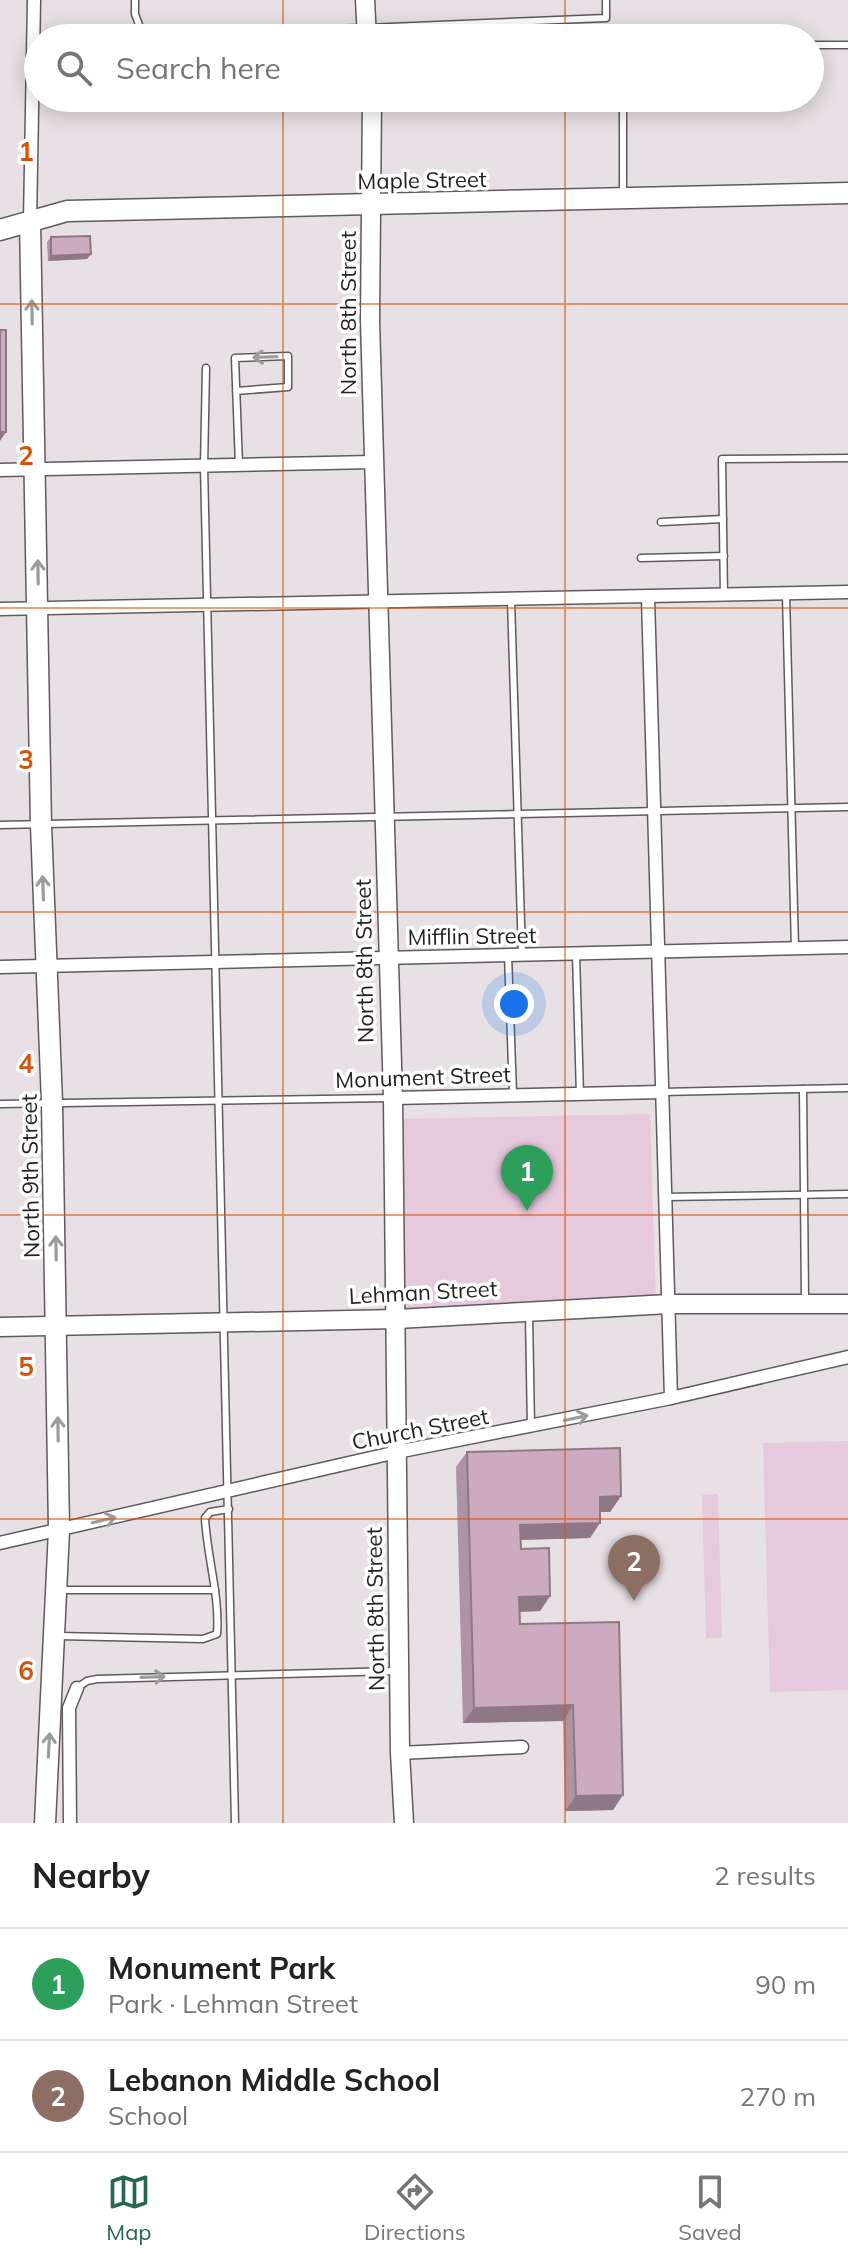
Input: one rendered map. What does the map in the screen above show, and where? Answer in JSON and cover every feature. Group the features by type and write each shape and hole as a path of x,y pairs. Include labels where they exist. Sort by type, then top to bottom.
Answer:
{"main road":[{"name":"Maple Street","path":"0,230 67,211 848,193"},
{"name":"North 9th Street","path":"30,221 41,825 57,1326 59,1530 45,1823"}],"street":[{"name":"North 9th Street","path":"34,0 34,24"},
{"path":"365,0 366,24"},
{"name":"North 9th Street","path":"30,221 32,112"},
{"name":"North 8th Street","path":"372,112 370,321 393,1098 400,1753 404,1823"},
{"path":"0,470 373,462"},
{"path":"0,609 848,592"},
{"path":"648,597 671,1398"},
{"name":"Mifflin Street","path":"0,967 848,947"},
{"name":"Monument Street","path":"393,1098 662,1092"},
{"name":"Lehman Street","path":"0,1327 397,1319 669,1304 848,1304"},
{"name":"Church Street","path":"0,1543 229,1493 397,1452 531,1428 848,1357"},
{"path":"70,1823 69,1708 77,1688"},
{"path":"400,1753 522,1747"}],"lane":[{"path":"135,0 139,24"},
{"path":"510,24 606,18 606,0"},
{"path":"824,45 848,45"},
{"path":"623,112 623,198"},
{"path":"236,391 288,387 288,356 235,358 236,391 239,465"},
{"path":"206,368 204,466 235,1823"},
{"path":"724,596 722,459 848,458"},
{"path":"661,522 723,519"},
{"path":"641,558 724,556"},
{"path":"786,595 795,949"},
{"path":"511,600 522,955"},
{"path":"0,825 848,807"},
{"path":"576,953 580,1095"},
{"path":"508,955 513,1094"},
{"name":"Monument Street","path":"662,1092 848,1088"},
{"path":"803,1089 805,1304"},
{"name":"Monument Street","path":"0,1104 393,1098"},
{"path":"665,1197 848,1194"},
{"path":"529,1311 531,1428"},
{"path":"54,1636 212,1638 217,1634 215,1590 207,1553 205,1518 210,1512 229,1509"},
{"path":"56,1590 215,1590"},
{"path":"77,1688 97,1679 399,1671"}],"shaded area":[{"path":"650,1114 656,1303 403,1312 399,1119"},
{"path":"848,1441 848,1690 770,1692 763,1443"},
{"path":"718,1494 722,1638 706,1638 702,1495"}],"building":[{"path":"90,236 91,254 51,256 51,237"},
{"path":"0,330 6,330 6,432 0,432"},
{"path":"620,1448 621,1496 600,1497 600,1523 520,1525 521,1549 549,1548 550,1596 519,1597 520,1624 619,1622 623,1795 576,1796 573,1705 474,1708 467,1452"}],"place":[{"name":"Monument Park","path":"527,1211"},
{"name":"Lebanon Middle School","path":"634,1601"}]}
